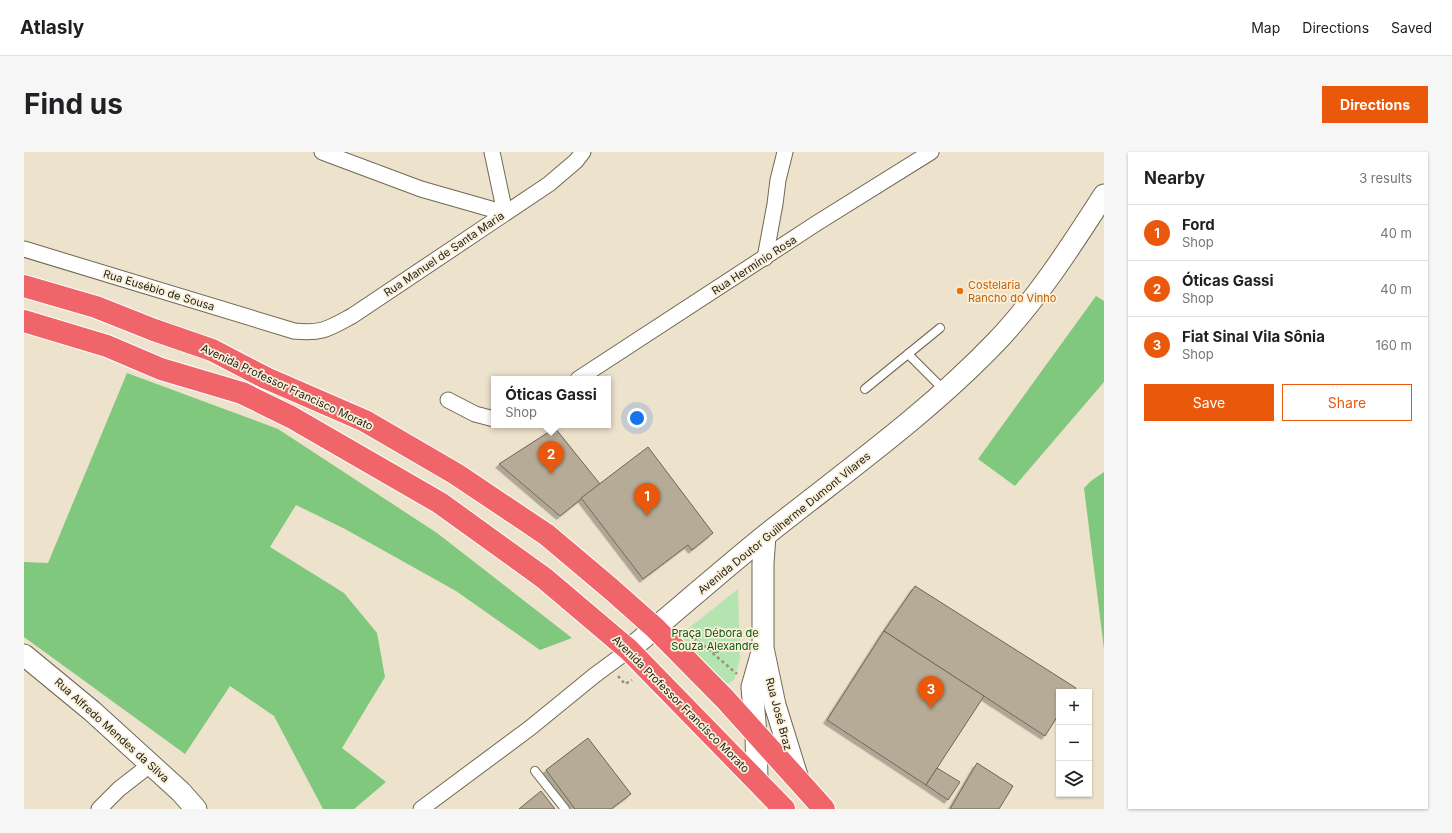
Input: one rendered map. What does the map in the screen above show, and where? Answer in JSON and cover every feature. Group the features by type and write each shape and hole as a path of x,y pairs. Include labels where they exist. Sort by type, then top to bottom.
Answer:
{"highway":[{"name":"Avenida Professor Francisco Morato","path":"24,286 96,307 154,330 212,350 266,378 365,421 456,474 547,535 655,628 725,699 824,809"},
{"name":"Avenida Professor Francisco Morato","path":"24,321 107,346 161,369 242,393 291,417 440,503 544,578 629,650 784,809"}],"main road":[{"name":"Avenida Doutor Guilherme Dumont Vilares","path":"629,650 765,536 903,428 945,391 997,341 1034,298 1072,245 1104,195"},
{"name":"Rua José Braz","path":"765,536 763,563 763,648 775,705 798,779"},
{"name":"Rua José Braz","path":"757,780 756,734 752,687 763,648"},
{"name":"Rua Alfredo Mendes da Silva","path":"24,654 92,711 151,764 181,792 196,809"}],"street":[{"path":"322,152 421,189 505,213 492,152"},
{"name":"Rua Manuel de Santa Maria","path":"294,331 310,332 326,330 352,316 549,184 576,161 583,152"},
{"path":"765,258 778,180 785,152"},
{"name":"Rua Hermínio Rosa","path":"583,376 817,223 931,152"},
{"name":"Rua Eusébio de Sousa","path":"24,249 294,331"},
{"path":"448,400 475,414 491,418"},
{"name":"Avenida Doutor Guilherme Dumont Vilares","path":"421,809 530,728 595,675 629,650"},
{"path":"99,809 119,789 151,764"}],"lane":[{"path":"865,389 940,328"},
{"path":"908,354 945,391"},
{"path":"535,771 565,809"}],"path":[{"path":"677,651 696,639 752,687"}],"green space":[{"path":"1096,296 1104,301 1104,382 1015,486 978,459"},
{"path":"127,373 278,429 437,533 572,638 540,650 456,591 345,529 296,505 270,547 344,593 377,633 385,677 342,748 386,782 354,809 323,809 274,716 230,686 185,754 24,637 24,562 48,563"},
{"path":"1104,472 1104,649 1084,488"},
{"name":"Praça Débora de Souza Alexandre","path":"738,589 740,659 734,680 727,684 683,644 679,638 684,632"}],"building":[{"path":"555,428 600,484 560,516 499,464"},
{"path":"648,447 713,533 692,550 688,545 643,579 581,498"},
{"path":"915,586 1076,688 1056,689 1056,719 1045,736 884,631"},
{"path":"884,631 984,696 926,785 827,720"},
{"path":"588,738 631,794 611,809 575,809 546,770"},
{"path":"977,763 1013,786 999,809 950,809"},
{"path":"937,768 960,782 948,800 926,785"},
{"path":"541,791 555,809 519,809"}],"place":[{"name":"Costelaria Rancho do Vinho","path":"960,291"},
{"name":"Óticas Gassi","path":"551,474"},
{"name":"Ford","path":"647,516"},
{"name":"Fiat Sinal Vila Sônia","path":"931,709"}]}
